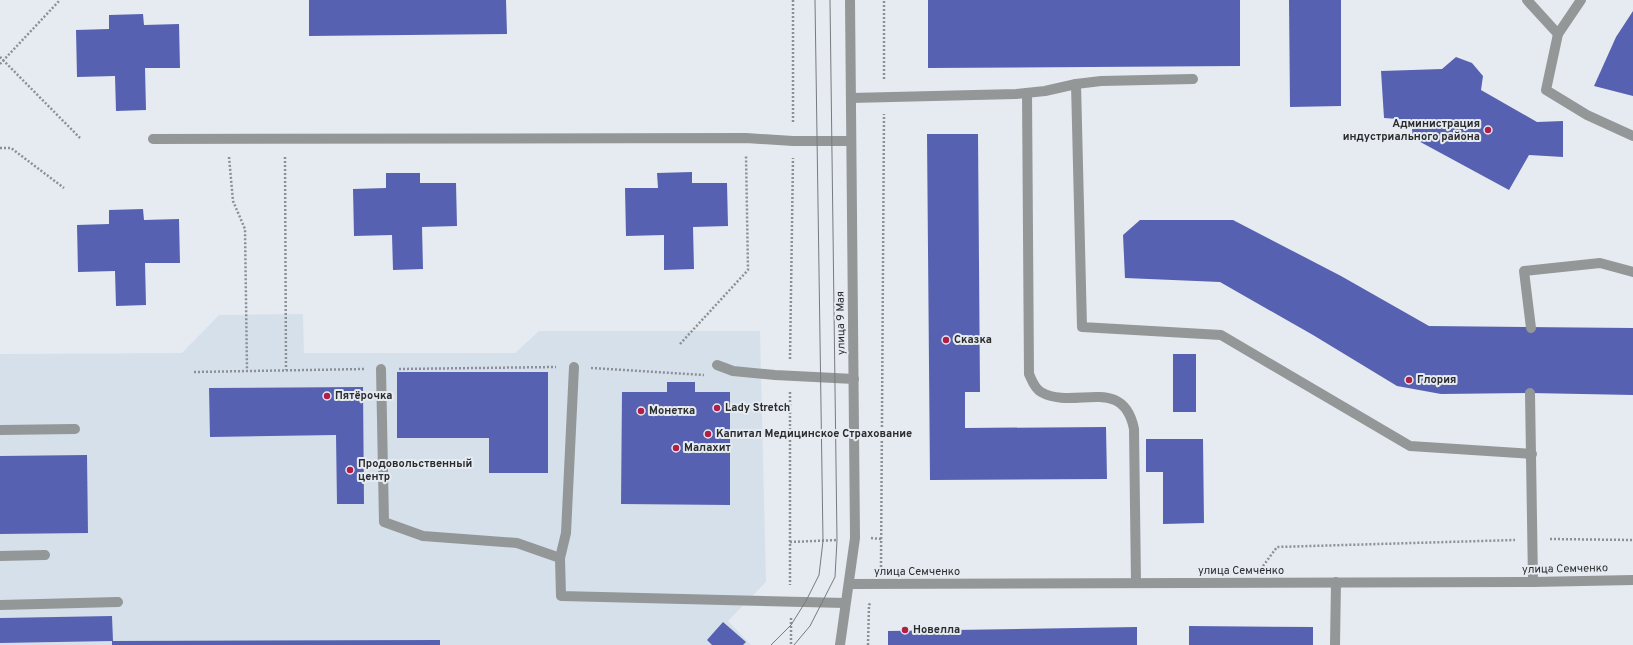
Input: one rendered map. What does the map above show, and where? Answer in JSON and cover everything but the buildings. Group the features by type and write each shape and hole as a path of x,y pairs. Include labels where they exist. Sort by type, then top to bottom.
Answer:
{"street":[{"name":"улица 9 Мая","path":"840,645 855,538 850,0"},
{"path":"1527,0 1558,34"},
{"path":"1581,0 1558,34 1546,90 1587,116 1633,136"},
{"path":"851,98 1027,93 1102,81 1193,79"},
{"path":"1076,84 1082,327 1221,335 1410,446 1532,454"},
{"path":"1027,93 1029,374 1033,384 1041,392 1058,397 1108,397 1119,402 1128,409 1132,418 1134,429 1136,583"},
{"path":"153,139 746,138 793,141 851,140"},
{"path":"1531,328 1524,271 1600,263 1633,272"},
{"path":"717,365 733,371 790,376 854,379"},
{"path":"574,366 566,533 560,558 561,596 845,603"},
{"path":"381,369 384,522 423,536 517,543 560,558"},
{"path":"1530,393 1533,582"},
{"path":"0,430 75,429"},
{"path":"0,556 45,555"},
{"name":"улица Семченко","path":"849,584 1533,582 1633,580"},
{"path":"1335,645 1336,582"},
{"path":"0,605 118,602"}],"path":[{"path":"0,64 60,0"},
{"path":"791,645 790,376 793,0"},
{"path":"868,645 869,605 881,584 884,0"},
{"path":"0,57 80,138"},
{"path":"228,138 233,201 245,229 247,370"},
{"path":"285,138 286,370"},
{"path":"680,344 748,270 746,138"},
{"path":"0,148 11,148 64,188"},
{"path":"194,372 574,366 676,374"},
{"path":"1250,583 1277,547 1533,539 1633,540"}],"shaded area":[{"path":"303,314 304,353 515,353 539,331 760,331 766,582 728,621 751,645 0,645 0,354 182,353 219,315"}],"tram line":[{"path":"771,645 791,625 806,601 819,575 823,541 815,0"},
{"path":"794,645 810,626 835,577 837,540 830,0"}],"place":[{"name":"Администрация индустриального района","path":"1488,130"},
{"name":"Сказка","path":"946,340"},
{"name":"Глория","path":"1409,380"},
{"name":"Пятёрочка","path":"327,396"},
{"name":"Lady Stretch","path":"717,408"},
{"name":"Монетка","path":"641,411"},
{"name":"Капитал Медицинское Страхование","path":"708,434"},
{"name":"Малахит","path":"676,448"},
{"name":"Продовольственный центр","path":"350,470"},
{"name":"Новелла","path":"905,630"}]}
